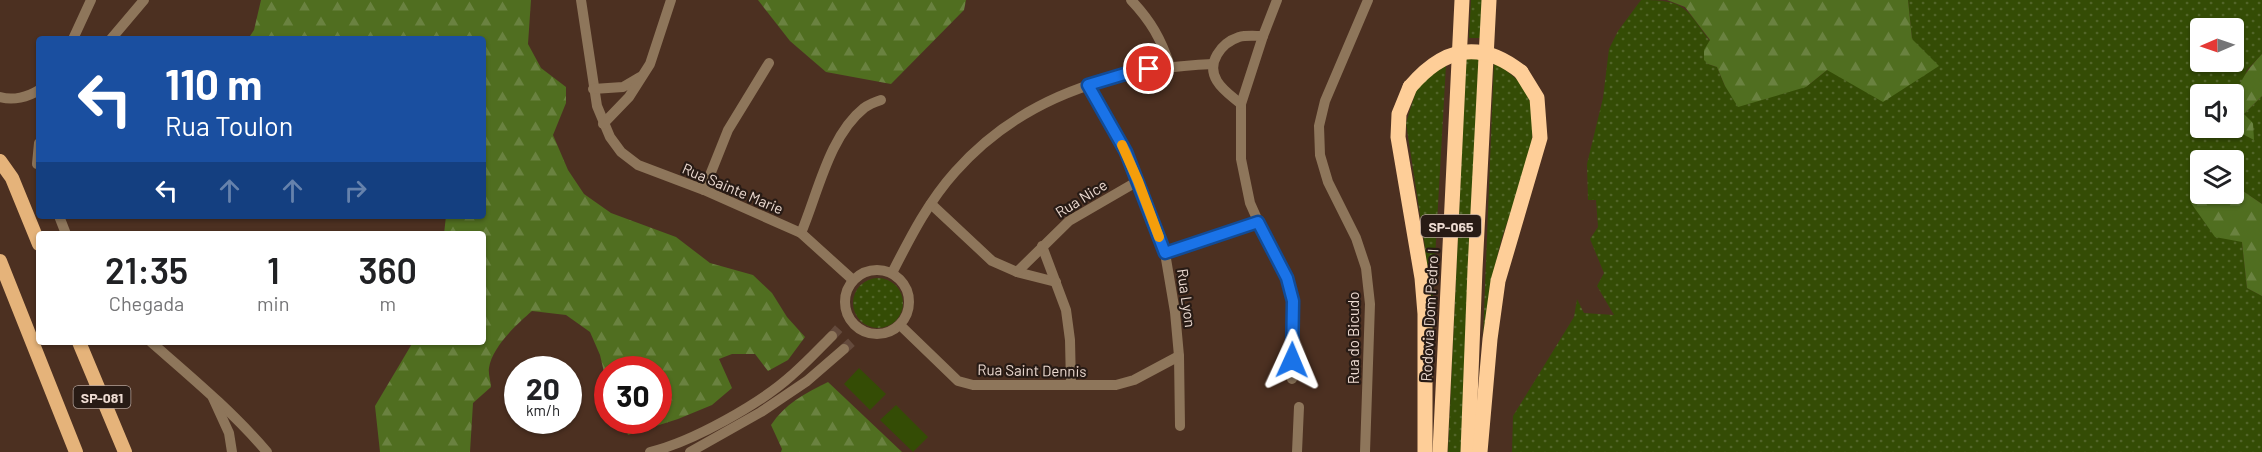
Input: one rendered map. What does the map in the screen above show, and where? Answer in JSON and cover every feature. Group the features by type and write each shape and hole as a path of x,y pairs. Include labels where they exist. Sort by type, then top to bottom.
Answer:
{"highway":[{"name":"Rodovia Dom Pedro I","path":"1440,452 1462,0"},
{"name":"SP-065","path":"1468,452 1489,0"},
{"path":"1425,452 1425,314 1422,278 1398,137 1399,114 1410,87 1432,64 1462,52 1491,54 1506,60 1521,72 1537,98 1540,138 1498,281 1490,339 1480,452"}],"main road":[{"path":"0,162 12,178 36,237"},
{"path":"0,180 7,181 17,192"},
{"name":"SP-081","path":"0,261 76,451"},
{"name":"SP-081","path":"81,345 125,452"},
{"path":"116,429 120,452"}],"street":[{"path":"74,36 91,0"},
{"path":"112,36 137,5 144,0"},
{"name":"Rua Sainte Marie","path":"581,0 593,88 603,124 621,152 638,165 704,190 801,233 853,280"},
{"path":"603,124 629,97 650,64 671,0"},
{"path":"1131,0 1161,39 1170,66"},
{"path":"1278,0 1263,36 1241,104 1241,159 1250,203 1287,278 1293,301 1292,380"},
{"name":"Rua do Bicudo","path":"1365,452 1370,304 1366,268 1356,238 1328,182 1320,155 1319,126 1325,101 1368,0"},
{"path":"1241,104 1226,93 1216,80 1213,64 1218,53 1227,43 1241,37 1263,36"},
{"path":"704,190 728,130 769,63"},
{"path":"892,273 931,204 953,174 979,147 1032,109 1088,85 1128,73 1170,66 1213,64"},
{"path":"593,88 622,87 643,76"},
{"name":"Rua Lyon","path":"1088,85 1126,152 1165,253 1175,312 1179,356 1180,426"},
{"path":"0,97 28,97 36,92"},
{"path":"801,233 834,148 849,124 864,108 881,100"},
{"name":"Rua Nice","path":"1017,272 1069,221 1138,181"},
{"path":"931,204 992,261 1017,272 1056,282"},
{"path":"1165,253 1258,222"},
{"path":"1042,246 1066,310 1070,340 1071,385"},
{"path":"871,270 892,273 903,282 909,297 908,312 900,325 887,333 871,334 863,331 849,317 845,298 853,280 871,270"},
{"path":"841,326 849,317"},
{"name":"Rua Saint Dennis","path":"900,325 958,381 974,385 1116,386 1134,380 1179,356"},
{"path":"854,340 863,331"},
{"path":"650,452 688,440 751,404 791,376 832,336"},
{"path":"155,345 210,392 267,452"},
{"path":"690,452 761,412 807,381 844,349"},
{"path":"210,392 229,433 232,452"},
{"path":"1297,452 1299,407"}],"green space":[{"path":"261,0 531,0 528,44 541,68 566,87 566,103 553,135 568,170 584,194 611,213 676,237 710,263 753,275 772,293 787,317 805,337 788,360 768,371 755,354 732,354 719,359 732,388 712,405 672,421 672,356 600,356 590,332 566,315 532,311 506,336 491,360 489,370 491,387 473,403 470,452 380,452 375,406 411,345 486,345 486,231 444,231 446,219 486,219 486,36 250,36 254,30"},
{"path":"758,0 966,0 964,10 891,84 826,72 790,41"},
{"path":"1471,0 1483,0 1480,38 1469,38"},
{"path":"1641,0 1667,2 1676,4 1689,13 1710,41 1708,64 1717,67 1725,86 1806,87 1827,70 1912,39 1908,0 2262,0 2262,54 2247,70 2241,84 2190,84 2190,138 2244,138 2244,114 2262,96 2262,204 2244,192 2244,150 2190,150 2190,204 2193,204 2242,242 2247,288 2262,296 2262,452 1512,452 1513,416 1574,317 1577,299 1584,313 1614,315 1597,286 1604,273 1590,239 1598,227 1596,200 1588,200 1587,164 1603,98 1609,49 1618,31"},
{"path":"1667,0 1908,0 1912,39 1939,66 1883,102 1827,70 1806,87 1738,107 1717,67 1704,60 1704,50 1710,40 1685,7"},
{"path":"2262,54 2262,96 2244,114 2244,84 2240,84"},
{"path":"1466,59 1479,59 1462,452 1448,452"},
{"path":"1494,62 1506,70 1525,89 1533,119 1529,154 1501,241 1483,337"},
{"path":"1446,65 1433,293 1433,331 1430,333 1425,247 1406,123 1416,91 1424,80"},
{"path":"2244,114 2253,123 2254,140 2244,135"},
{"path":"2244,192 2262,204 2262,296 2247,288 2242,242 2215,237 2192,204 2244,204"},
{"path":"878,278 896,285 903,303 896,321 878,328 860,321 853,303 860,285"},
{"path":"859,368 886,394 870,410 844,384"},
{"path":"828,382 902,452 781,452 782,449 771,425 796,400"},
{"path":"896,405 928,437 913,452 880,420"}],"tunnel":[{"path":"832,336 841,326"},
{"path":"844,349 854,340"}],"slow traffic":[{"path":"1122,145 1159,237"}],"route":[{"path":"1149,69 1088,85 1126,152 1165,253 1258,222 1287,278 1293,301 1292,360"}]}
